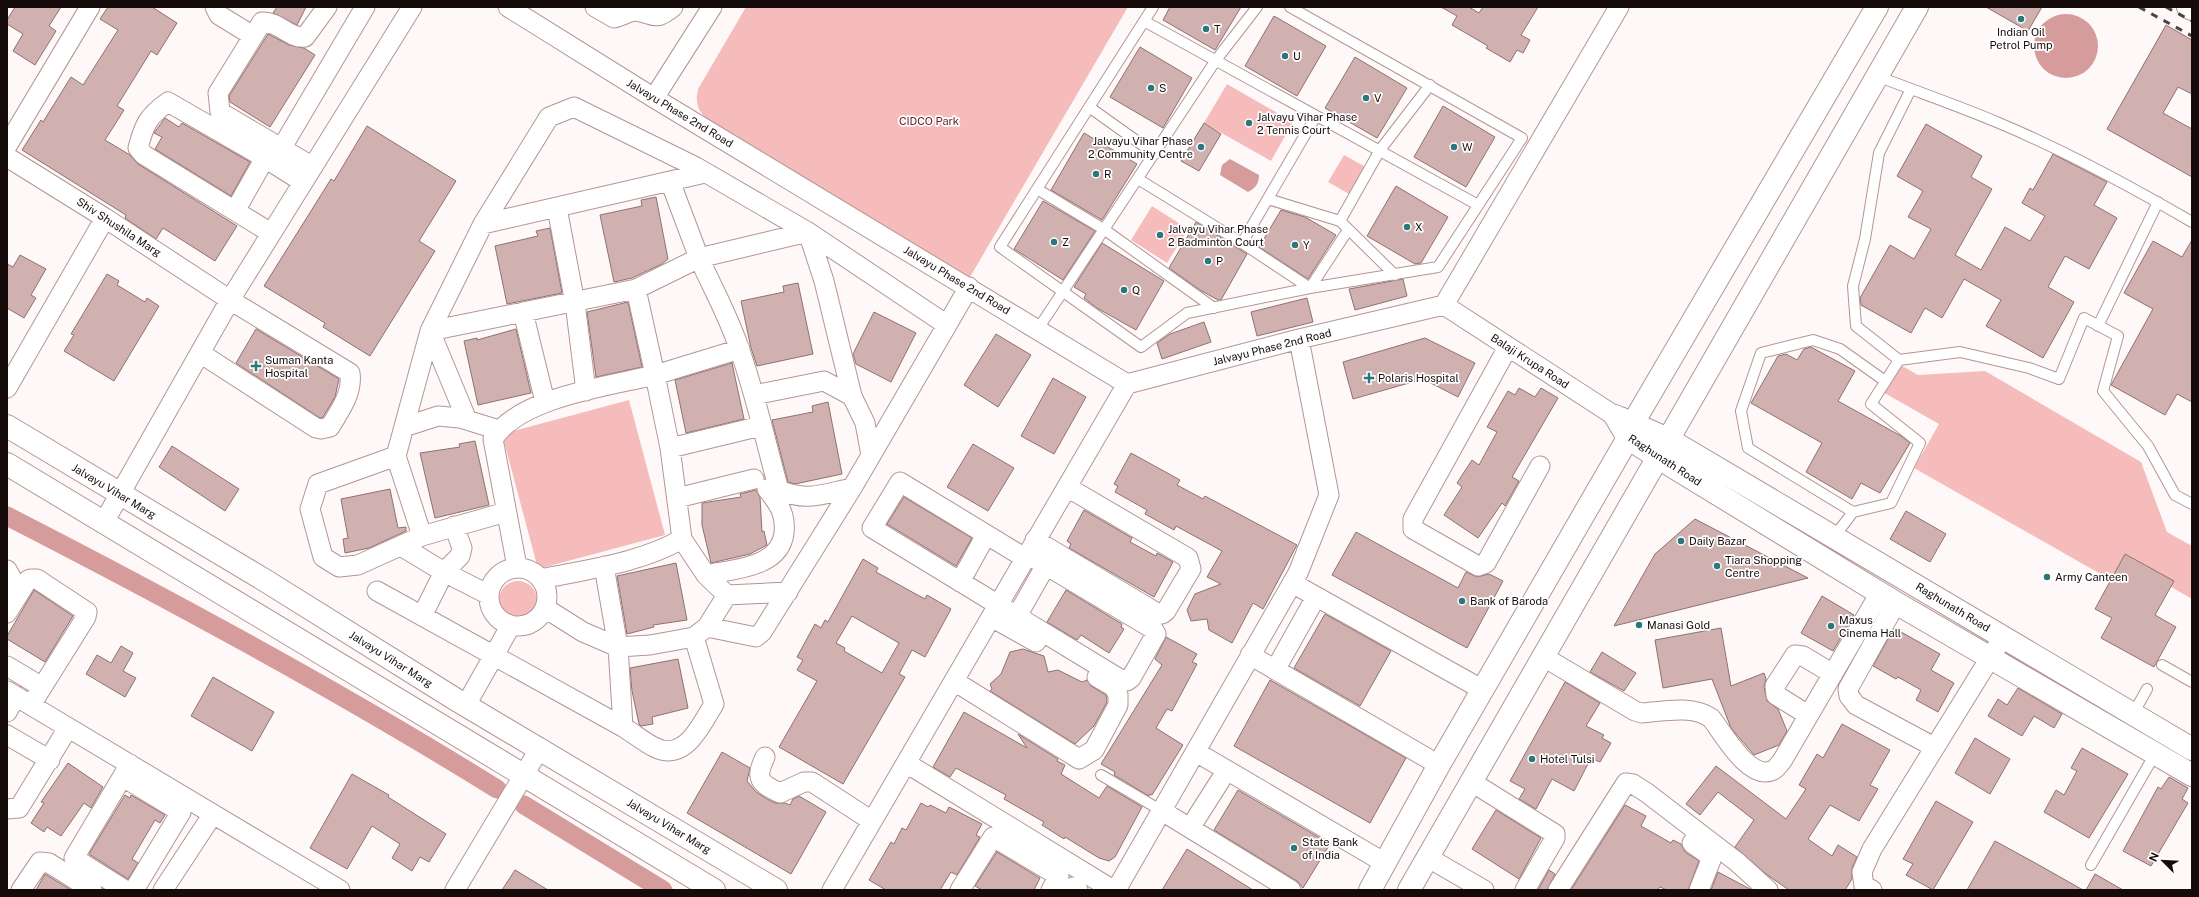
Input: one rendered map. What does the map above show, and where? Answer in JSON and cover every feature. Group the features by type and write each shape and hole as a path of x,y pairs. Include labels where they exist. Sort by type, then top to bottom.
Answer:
{"main road":[{"path":"1370,890 1439,765 1483,690 1625,426 1877,7"},
{"path":"1409,890 1470,781 1917,7"},
{"path":"2188,7 2192,9"},
{"name":"Jalvayu Vihar Marg","path":"7,426 266,581 461,702 776,890"},
{"name":"Raghunath Road","path":"1625,426 1663,448 1834,537 2192,749"},
{"name":"Raghunath Road","path":"1663,448 1888,598 2192,775"},
{"path":"7,464 104,522 520,781 714,890"}],"street":[{"path":"7,146 90,7"},
{"path":"215,7 219,15 253,36"},
{"path":"308,175 273,153 220,112 218,93 262,22 270,21 298,38 305,38 327,7"},
{"path":"235,211 365,7"},
{"name":"Jalvayu Phase 2nd Road","path":"508,7 654,98 969,287 1127,384 1299,339 1444,306"},
{"path":"595,7 614,18 634,11 652,16 662,16 673,7"},
{"path":"654,98 712,7"},
{"path":"1444,306 1590,42 1619,7"},
{"path":"104,522 230,300 308,175 406,9"},
{"path":"272,233 144,155 138,148 144,126 154,113 168,102 273,153"},
{"path":"422,536 396,456 430,331 484,224 549,117 574,107 705,173 808,232 947,325"},
{"name":"Shiv Shushila Marg","path":"7,157 105,218 230,300 350,373 352,383 345,403 330,427 321,429 316,428 200,353"},
{"path":"484,224 705,173"},
{"path":"670,181 699,258 740,349 754,395 779,490 794,496 810,497 852,488"},
{"path":"557,208 575,303 586,391"},
{"path":"7,388 105,218"},
{"path":"430,331 575,303 636,289 699,258 808,232"},
{"path":"808,232 824,281 852,396 865,423 871,455"},
{"path":"545,608 583,632 618,647 650,645 701,632 756,637 788,592 852,488 969,287"},
{"path":"636,289 670,448 682,539 706,575 727,595 788,592"},
{"name":"Balaji Krupa Road","path":"1444,306 1625,426"},
{"path":"523,312 545,402"},
{"path":"430,331 467,420"},
{"path":"1116,890 1298,573 1330,495 1299,339"},
{"path":"1508,347 1413,519 1413,529 1478,566 1482,566 1486,563 1540,466"},
{"path":"517,567 492,439 504,423 545,402 655,375 740,349"},
{"path":"754,395 824,381 852,396"},
{"path":"832,890 1127,384"},
{"path":"404,427 438,416 467,420 498,430"},
{"path":"670,448 761,426"},
{"path":"396,456 318,484 310,510 323,557 339,567 358,565 422,536 506,512"},
{"path":"954,681 1078,759 1094,750 1118,705 1118,695 1114,687 994,610 960,582 872,528 900,482 986,535 1029,551 1157,613 1162,614 1166,611 1191,570 1188,558 1067,487"},
{"path":"677,498 761,484 782,510 785,525 783,539 779,550 765,560 750,566 706,575"},
{"path":"422,616 444,572 460,556 462,548 454,526"},
{"path":"960,582 986,535"},
{"path":"541,579 604,566 666,548 682,539"},
{"path":"401,546 444,572 489,595"},
{"path":"994,610 1017,616 1127,681 1131,678 1156,634 1153,629 1046,565 1029,551"},
{"path":"1017,616 1046,565"},
{"path":"604,566 618,647 623,727"},
{"path":"517,567 526,568 541,579 546,588 547,598 545,608 539,616 531,623 522,626 507,623 492,610 489,595 490,587 498,576 508,569 517,567"},
{"path":"7,570 11,577 7,586"},
{"path":"7,613 27,581 30,579 37,579 87,612 86,617 42,687 15,701"},
{"path":"1292,583 1483,690"},
{"path":"377,591 623,727 656,748 672,752 688,744 714,704 701,632 727,595"},
{"path":"1275,670 1316,596"},
{"path":"1542,656 1634,711 1642,713 1695,710 1704,713 1714,722 1743,762 1767,772 1772,771 1782,761 1833,674 1888,598"},
{"path":"1888,598 1848,688 1849,696 1856,705 1934,747"},
{"path":"461,702 507,623"},
{"path":"1872,890 1864,886 1862,872 1872,848 2003,637"},
{"path":"1250,655 1439,765"},
{"path":"1808,715 1776,696 1775,686 1795,655 1803,656 1833,674"},
{"path":"7,666 42,687"},
{"path":"15,701 68,728 181,812 134,890"},
{"path":"7,809 19,808 50,760 68,728"},
{"path":"7,735 50,760"},
{"path":"455,890 540,748"},
{"path":"1196,752 1385,863"},
{"path":"766,757 759,770 760,777 764,785 780,793 804,782 812,782 872,821"},
{"path":"906,763 1113,890"},
{"path":"1190,828 1227,770"},
{"path":"126,771 214,814 340,890"},
{"path":"125,890 74,858 126,771"},
{"path":"1470,781 1555,834 1555,838 1525,890"},
{"path":"1558,890 1626,783 1633,784 1679,830 1704,844 1768,890"},
{"path":"1162,811 1291,890"},
{"path":"163,890 214,814"},
{"path":"960,890 993,837 1059,876 1051,890"},
{"path":"1699,890 1712,862 1704,844"},
{"path":"1427,857 1484,890"},
{"path":"21,890 40,862 49,863 92,890"},
{"path":"1072,890 1073,887 1078,890"}],"lane":[{"path":"1153,7 1000,247 1141,347 1187,313 1310,288 1438,267 1522,138 1290,7"},
{"path":"1038,329 1065,292 1216,60 1256,7"},
{"path":"1144,21 1478,204"},
{"path":"1877,76 2000,123 2058,150 2158,202 2192,222"},
{"path":"1340,221 1380,150 1430,86"},
{"path":"1911,89 1880,153 1865,239 1853,286 1856,326 1899,360 1960,352 2029,368 2059,379 2084,318 2118,336 2103,391 2148,446 2175,495 2192,504"},
{"path":"1089,107 1155,154"},
{"path":"1242,243 1316,116"},
{"path":"1138,179 1242,243 1310,288"},
{"path":"1037,189 1105,230 1214,308"},
{"path":"1268,199 1340,221 1395,275"},
{"path":"2098,326 2158,202"},
{"path":"1310,288 1348,230"},
{"path":"1853,512 1748,448 1741,411 1761,353 1814,340 1840,349 1885,381"},
{"path":"1834,537 1853,512 1891,503 1920,443 1871,404 1899,360"},
{"path":"2162,665 2192,682"},
{"path":"2133,714 2147,689"},
{"path":"2091,865 2155,754"},
{"path":"1101,775 1162,811"}],"green space":[{"name":"CIDCO Park","path":"746,7 1128,7 970,277 712,125 704,116 698,105 698,89"},
{"name":"Jalvayu Vihar Phase 2 Tennis Court","path":"1227,84 1293,122 1271,161 1204,123"},
{"path":"1344,155 1373,171 1356,198 1328,182"},
{"name":"Jalvayu Vihar Phase 2 Badminton Court","path":"1152,206 1188,229 1167,263 1131,240"},
{"path":"1897,363 1918,375 1985,371 2141,462 2167,532 2192,546 2192,599 2123,559 2111,580 1914,468 1939,424 1881,391"},
{"path":"629,400 665,535 538,569 502,434"},
{"path":"518,581 528,584 534,590 537,600 534,610 528,616 518,619 508,616 502,610 499,600 502,590 508,584"}],"shaded area":[{"path":"2060,14 2072,14 2089,23 2096,34 2098,46 2096,58 2089,69 2072,78 2060,78 2048,73 2039,64 2034,52 2034,40 2039,28 2048,19"},
{"path":"1230,159 1259,175 1255,187 1248,192 1220,175 1222,165"}],"building":[{"path":"15,7 61,7 49,26 56,31 35,65 13,51 23,34 7,24 7,20"},
{"path":"108,7 152,7 177,23 157,55 151,51 117,106 124,110 105,140 130,155 138,164 237,226 215,261 163,228 156,239 125,218 126,215 22,150 41,120 43,122 71,77 83,85 118,30 100,19"},
{"path":"277,7 306,7 297,25 273,13"},
{"name":"T","path":"1170,7 1241,7 1215,50 1163,20"},
{"path":"1441,7 1469,7 1479,13 1483,7 1538,7 1521,35 1530,40 1523,53 1517,50 1510,62 1486,48 1488,46 1452,25 1457,16"},
{"name":"Indian Oil Petrol Pump","path":"1986,7 2042,7 2028,31"},
{"name":"U","path":"1274,16 1326,46 1297,96 1245,66"},
{"path":"2166,25 2192,40 2192,94 2178,87 2163,113 2192,129 2192,177 2107,129"},
{"path":"268,34 289,45 304,48 315,55 270,127 230,102 229,96"},
{"name":"S","path":"1140,47 1192,78 1163,128 1110,97"},
{"name":"V","path":"1355,57 1407,88 1377,138 1325,108"},
{"name":"W","path":"1443,106 1495,137 1466,187 1414,157"},
{"path":"165,118 179,127 182,123 250,162 231,196 155,149 162,137 154,133"},
{"name":"Jalvayu Vihar Phase 2 Community Centre","path":"1204,123 1221,134 1199,171 1181,161"},
{"path":"1926,124 1982,156 1971,177 1992,189 1955,255 1981,270 2005,227 2030,241 2045,216 2022,203 2030,188 2033,190 2053,154 2107,182 2094,205 2117,218 2089,269 2065,256 2048,287 2074,302 2043,358 1986,326 2001,300 1964,279 1942,318 1925,308 1911,333 1861,305 1860,298 1890,245 1914,259 1931,229 1908,217 1923,191 1897,176"},
{"path":"367,126 456,181 419,241 435,251 370,356 323,327 325,323 264,286 331,179 334,181"},
{"name":"R","path":"1084,133 1137,164 1102,220 1051,190"},
{"name":"X","path":"1396,186 1448,217 1421,263 1415,264 1367,236"},
{"path":"656,197 668,259 662,264 632,278 614,282 600,215 642,206 641,200"},
{"name":"Z","path":"1043,201 1095,231 1063,280 1014,249"},
{"name":"Y","path":"1281,210 1305,217 1336,235 1308,279 1259,247"},
{"name":"P","path":"1196,222 1247,254 1221,300 1218,300 1200,290 1169,268"},
{"path":"550,228 562,293 507,304 495,246 538,236 536,231"},
{"path":"2192,240 2192,402 2177,394 2165,415 2111,385 2153,309 2124,293 2153,241 2182,257"},
{"name":"Q","path":"1102,243 1164,281 1136,330 1097,308 1084,298 1086,294 1074,287"},
{"path":"20,255 46,269 31,295 36,298 24,318 7,308 7,264 13,267"},
{"path":"107,274 119,281 117,285 145,302 147,298 159,306 114,381 64,351 74,335 71,334"},
{"path":"1403,279 1407,296 1355,310 1349,289"},
{"path":"798,283 813,354 757,366 751,348 741,301 784,292 783,286"},
{"path":"1307,298 1313,322 1257,336 1251,312"},
{"path":"628,302 642,367 596,377 587,312"},
{"path":"874,312 916,333 891,382 856,364 853,354"},
{"path":"1204,322 1211,342 1162,359 1157,343 1170,334"},
{"path":"256,329 339,379 335,397 323,417 320,418 236,363"},
{"path":"516,329 531,393 478,405 464,341 477,338 477,340"},
{"path":"996,334 1031,355 998,407 964,385"},
{"path":"1425,338 1475,363 1458,397 1423,379 1353,399 1343,362"},
{"path":"1811,347 1855,371 1838,401 1901,436 1910,443 1880,493 1861,483 1852,499 1806,472 1822,443 1751,403 1778,356 1786,354 1797,360 1804,349"},
{"path":"732,363 744,419 686,433 675,380"},
{"path":"1053,378 1086,397 1054,454 1021,436"},
{"path":"1519,388 1535,397 1541,388 1558,398 1512,477 1519,481 1505,506 1502,503 1478,538 1444,515 1462,487 1457,483 1472,460 1479,465 1497,432 1487,427 1508,391 1515,395"},
{"path":"828,402 842,474 795,484 788,482 772,420 813,412 812,406"},
{"path":"475,441 489,505 435,518 420,453 460,447 459,444"},
{"path":"973,444 1014,468 988,511 947,487"},
{"path":"172,446 239,489 225,511 159,467"},
{"path":"1131,453 1180,480 1177,485 1203,499 1205,496 1297,545 1263,609 1253,603 1232,643 1209,630 1207,619 1191,621 1187,610 1195,594 1221,584 1207,577 1222,551 1176,526 1174,530 1145,514 1147,510 1115,492 1118,486 1114,484"},
{"path":"390,489 398,528 406,527 406,531 369,548 345,553 343,539 348,538 341,499"},
{"path":"756,490 760,497 762,532 764,531 767,545 750,554 711,563 702,525 702,503 741,497 740,494"},
{"path":"904,497 972,538 956,566 887,524"},
{"path":"1084,510 1132,538 1130,542 1156,556 1157,553 1173,562 1154,597 1069,548 1071,544 1067,541"},
{"path":"1906,511 1946,534 1930,562 1890,539"},
{"name":"Tiara Shopping Centre","path":"1695,519 1808,578 1614,626 1655,554"},
{"path":"1356,532 1458,588 1466,572 1477,577 1489,574 1503,581 1467,648 1332,575"},
{"path":"2125,554 2174,581 2155,615 2176,627 2154,667 2101,638 2112,618 2095,609"},
{"path":"863,559 878,568 876,572 925,599 927,595 951,609 925,657 912,650 899,674 905,677 843,784 779,747 817,681 797,670 803,660 797,657 815,624 821,628 825,620 828,622","holes":["852,616 899,643 882,673 844,651 845,648 836,643"]},
{"path":"676,563 687,620 653,625 654,627 627,634 617,576"},
{"path":"34,590 73,616 45,662 7,639 7,636"},
{"path":"1066,590 1122,624 1121,627 1124,629 1109,653 1081,635 1077,640 1047,622"},
{"name":"Maxus Cinema Hall","path":"1822,596 1854,615 1833,651 1801,633"},
{"path":"1325,614 1391,651 1360,706 1294,668"},
{"path":"1721,628 1731,686 1764,673 1766,679 1764,687 1767,701 1778,709 1787,731 1779,745 1754,755 1731,728 1712,679 1663,688 1655,640"},
{"path":"1894,628 1940,654 1931,670 1954,683 1938,712 1916,700 1921,690 1898,677 1896,679 1873,666"},
{"path":"1166,637 1197,654 1192,662 1197,664 1172,711 1167,709 1156,728 1183,745 1152,795 1150,794 1149,796 1114,775 1115,772 1101,764 1162,665 1155,659"},
{"path":"121,646 133,653 123,671 136,678 125,697 86,674 97,655 111,663"},
{"path":"1023,649 1044,656 1048,672 1058,670 1082,682 1087,680 1091,686 1106,695 1107,702 1094,726 1075,744 990,691 992,689 990,684 1001,674 1010,652"},
{"path":"1602,652 1636,673 1624,691 1590,672"},
{"path":"678,659 688,708 652,717 653,724 641,726 639,724 632,691 630,668"},
{"path":"213,677 274,712 252,751 191,716"},
{"path":"1270,680 1406,758 1370,823 1234,746"},
{"path":"1565,682 1600,703 1586,726 1604,735 1602,738 1611,743 1600,762 1591,758 1574,791 1552,779 1536,809 1519,799 1525,789 1510,781"},
{"path":"2018,688 2062,714 2054,728 2034,716 2022,736 1988,716 1998,699 2007,705"},
{"path":"964,712 1027,748 1018,734 1058,759 1057,761 1065,765 1061,774 1099,798 1107,786 1142,807 1115,857 1109,861 1099,858 1065,837 1064,839 1042,825 1044,822 1004,799 1006,795 956,768 950,777 933,767"},
{"path":"1842,724 1890,750 1870,785 1878,789 1859,821 1830,805 1808,839 1832,856 1838,845 1857,857 1852,868 1852,879 1845,890 1789,890 1766,874 1735,847 1754,820 1718,792 1700,815 1686,804 1716,766 1786,819 1806,789 1799,785 1817,754 1823,758"},
{"path":"1975,738 2010,759 1990,794 1955,773"},
{"path":"2082,748 2128,774 2089,838 2044,812 2056,790 2064,795 2077,771 2071,768"},
{"path":"722,752 750,768 747,781 756,792 767,799 775,803 785,803 790,805 793,799 799,796 826,812 791,874 687,813"},
{"path":"68,763 103,787 91,808 84,803 61,836 47,827 44,832 31,823 44,803 41,802"},
{"path":"352,774 389,795 388,797 446,834 429,862 420,857 412,871 392,858 400,844 372,826 347,869 310,848"},
{"path":"2169,777 2188,788 2182,799 2188,803 2151,866 2123,851 2158,787 2161,789"},
{"path":"1238,790 1330,844 1303,888 1297,881 1214,830"},
{"path":"125,795 130,798 131,795 165,815 160,823 155,820 132,859 138,863 128,879 89,854"},
{"path":"1936,801 1973,822 1933,890 1906,875 1913,864 1903,859"},
{"path":"921,803 928,807 930,805 946,813 949,807 982,824 976,835 980,837 957,875 951,872 940,890 886,890 869,880 891,842 894,844 902,828 906,830"},
{"path":"1625,805 1646,816 1641,826 1671,843 1673,840 1681,844 1685,852 1699,861 1688,890 1667,890 1660,887 1657,890 1571,890"},
{"path":"1496,810 1541,838 1519,879 1472,849"},
{"path":"1995,841 2037,864 2083,890 1967,890"},
{"path":"1187,849 1253,890 1162,890"},
{"path":"997,852 1040,878 1034,890 982,890 975,886"},
{"path":"515,870 548,890 502,890"},
{"path":"1549,870 1555,874 1547,890 1538,890"},
{"path":"1718,872 1750,889 1752,890 1711,890"},
{"path":"45,874 71,890 36,890"},
{"path":"2095,874 2123,890 2086,890"}],"waterway":[{"path":"7,516 255,647 437,752 497,789"},
{"path":"497,789 524,805"},
{"path":"524,805 663,890"}],"railway":[{"path":"2139,7 2192,36"},
{"path":"2166,7 2192,21"}],"place":[{"name":"Indian Oil Petrol Pump","path":"2021,19"},
{"name":"T","path":"1206,29"},
{"name":"U","path":"1285,56"},
{"name":"S","path":"1151,88"},
{"name":"V","path":"1366,98"},
{"name":"Jalvayu Vihar Phase 2 Tennis Court","path":"1249,123"},
{"name":"Jalvayu Vihar Phase 2 Community Centre","path":"1201,147"},
{"name":"W","path":"1454,147"},
{"name":"R","path":"1096,174"},
{"name":"X","path":"1407,227"},
{"name":"Jalvayu Vihar Phase 2 Badminton Court","path":"1160,235"},
{"name":"Z","path":"1054,242"},
{"name":"Y","path":"1295,245"},
{"name":"P","path":"1208,261"},
{"name":"Q","path":"1124,290"},
{"name":"Suman Kanta Hospital","path":"256,366"},
{"name":"Polaris Hospital","path":"1369,378"},
{"name":"Daily Bazar","path":"1681,541"},
{"name":"Tiara Shopping Centre","path":"1717,566"},
{"name":"Army Canteen","path":"2047,577"},
{"name":"Bank of Baroda","path":"1462,601"},
{"name":"Manasi Gold","path":"1639,625"},
{"name":"Maxus Cinema Hall","path":"1831,626"},
{"name":"Hotel Tulsi","path":"1532,759"},
{"name":"State Bank of India","path":"1294,848"}]}
